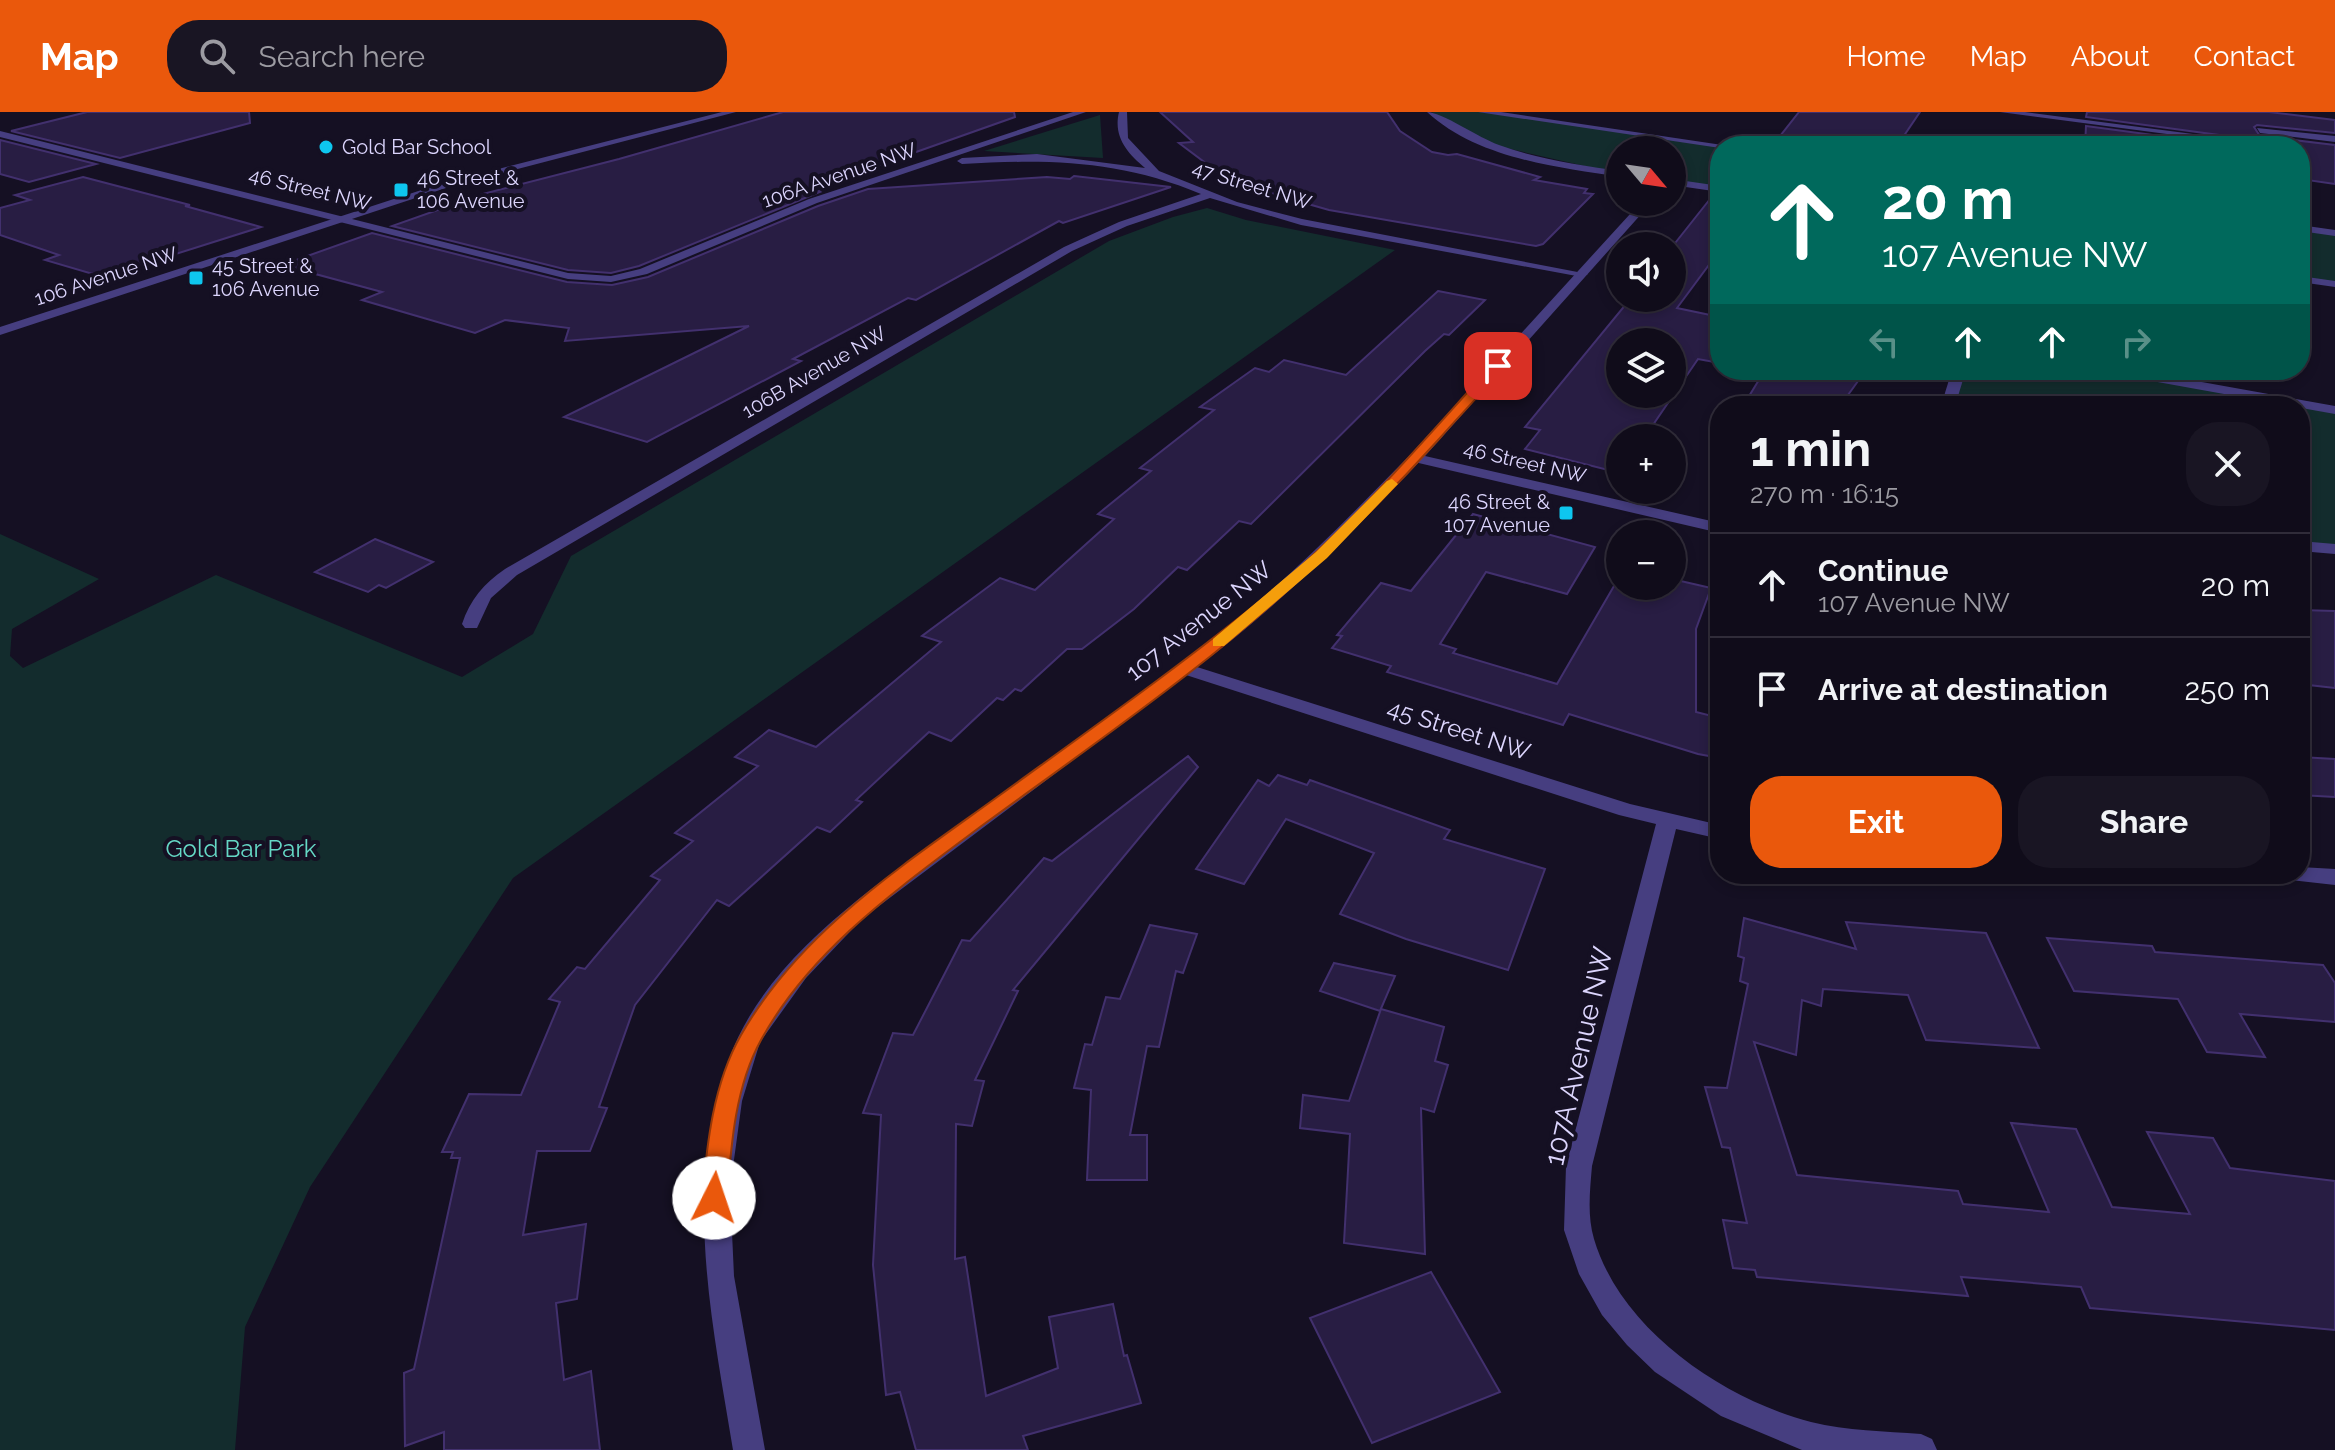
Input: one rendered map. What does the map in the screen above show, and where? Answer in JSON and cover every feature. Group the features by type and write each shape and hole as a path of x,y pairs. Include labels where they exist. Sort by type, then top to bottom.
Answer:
{"street":[{"name":"106 Avenue NW","path":"1,332 470,178 732,112"},
{"name":"106A Avenue NW","path":"611,279 643,272 769,217 1082,112"},
{"path":"1123,112 1120,124 1124,140 1138,157 1161,174"},
{"path":"1431,112 1450,126 1497,146 1549,161 1606,171"},
{"path":"1482,112 1710,144"},
{"path":"2004,112 2199,136"},
{"path":"2241,127 2335,139"},
{"name":"46 Street NW","path":"0,134 568,276 611,279"},
{"name":"47 Street NW","path":"910,168 972,160 1037,157 1115,164 1161,174 1208,195 1311,224 1582,274"},
{"path":"1686,184 1710,188"},
{"name":"106B Avenue NW","path":"471,624 477,603 489,587 524,564 1068,249 1134,220 1208,195"},
{"name":"107 Avenue NW","path":"749,1450 714,1219 720,1137 734,1079 749,1040 795,976 855,912 1234,631 1321,555 1415,458 1634,216"},
{"path":"2310,229 2335,233"},
{"path":"2310,280 2335,284"},
{"path":"2168,380 2257,396"},
{"path":"2310,405 2335,410"},
{"name":"46 Street NW","path":"1415,458 1710,526"},
{"path":"2310,547 2335,549"},
{"name":"45 Street NW","path":"1184,669 1667,822 1710,830"},
{"name":"107A Avenue NW","path":"1667,822 1579,1166 1576,1204 1580,1239 1613,1305 1637,1335 1675,1372 1717,1399 1761,1421 1803,1435 1921,1450"},
{"path":"2310,875 2335,877"}],"green space":[{"path":"1431,112 1482,112 1650,136 1606,136 1606,171 1497,146"},
{"path":"1100,115 1103,158 984,151"},
{"path":"1686,141 1710,145 1710,188 1686,184"},
{"name":"Gold Bar Park","path":"1207,208 1246,220 1395,250 513,878 310,1187 245,1327 235,1450 0,1450 0,534 99,579 12,629 10,656 23,668 216,575 462,677 533,634 571,556 1109,241"},
{"path":"2310,229 2335,233 2335,284 2310,280"},
{"path":"1956,380 2168,380 2257,396 1951,396"},
{"path":"2310,405 2335,410 2335,549 2310,547"}],"building":[{"path":"87,112 249,112 250,123 120,158 11,131"},
{"path":"783,112 1014,112 1015,117 803,192 822,191 639,266 611,273 568,270 392,226 483,194"},
{"path":"1160,112 1387,112 1400,131 1432,152 1457,154 1540,177 1534,180 1587,189 1584,193 1593,194 1543,244 1536,246 1329,210 1231,182 1179,143 1193,142"},
{"path":"1799,112 1920,112 1904,136 1780,136"},
{"path":"2087,112 2269,112 2335,120 2335,133 2257,125 2254,127 2260,136 2226,136 2086,117"},
{"path":"2086,126 2160,136 2086,136"},
{"path":"0,140 96,164 29,182 0,174"},
{"path":"2310,142 2335,145 2335,184 2310,180"},
{"path":"1074,176 1171,187 1063,223 1059,221 916,300 908,298 793,359 801,361 647,442 564,417 749,326 565,341 569,328 505,320 475,333 362,300 382,292 282,265 372,233 567,282 612,285 648,277 818,206 868,189 1047,177 1070,179"},
{"path":"83,177 261,227 103,277 45,260 59,255 0,235 0,208 30,200 15,195"},
{"path":"1710,199 1710,263 1686,296 1684,232"},
{"path":"1438,291 1485,300 1449,335 1444,334 1425,351 1251,524 1239,521 1187,570 1178,567 1134,609 1082,649 1067,649 1021,691 1015,689 1003,700 997,698 951,741 929,732 856,800 862,802 830,832 817,827 729,906 717,900 635,1005 599,1107 607,1108 590,1151 537,1151 523,1235 586,1224 577,1299 556,1303 564,1380 591,1371 600,1450 444,1450 444,1432 405,1446 404,1373 414,1369 460,1158 451,1158 453,1152 442,1152 469,1094 521,1095 560,1002 549,999 577,967 585,969 660,880 651,876 693,841 675,833 758,766 735,757 769,730 816,747 941,642 922,636 1000,578 1035,590 1114,519 1098,514 1151,471 1140,468 1214,410 1200,407 1255,368 1269,372 1284,360 1346,375"},
{"path":"1686,310 1710,315 1710,361 1698,359 1686,377 1686,328 1606,328 1619,312"},
{"path":"1606,328 1606,408 1665,408 1654,424 1606,424 1606,469 1525,449 1540,430 1525,427"},
{"path":"1759,380 1859,380 1847,396 1749,396"},
{"path":"1473,514 1595,547 1567,594 1486,572 1440,644 1456,649 1453,653 1557,684 1606,600 1686,600 1686,582 1710,588 1696,629 1696,712 1710,716 1710,756 1569,714 1563,725 1387,672 1391,666 1332,648 1342,636 1337,635 1381,583 1411,591"},
{"path":"375,539 433,562 386,588 379,585 368,592 315,572"},
{"path":"2310,610 2335,611 2335,688 2310,685"},
{"path":"1188,756 1198,767 1013,990 1018,991 975,1080 984,1081 972,1126 956,1124 955,1259 965,1257 986,1396 1058,1368 1049,1317 1113,1304 1124,1356 1127,1355 1141,1403 1023,1436 1028,1450 916,1450 900,1392 886,1395 873,1265 881,1115 863,1113 893,1033 913,1035 962,940 970,941 1044,858 1052,861"},
{"path":"2310,758 2335,759 2335,797 2310,796"},
{"path":"1278,775 1307,785 1310,780 1450,830 1444,839 1545,869 1508,970 1406,939 1340,914 1374,853 1286,819 1244,884 1196,869 1258,780 1269,786"},
{"path":"1744,918 1856,949 1846,922 1986,933 2039,1048 1926,1040 1908,995 1823,989 1821,1006 1802,1000 1796,1055 1754,1042 1797,1175 1958,1191 1963,1204 2049,1212 2011,1123 2076,1129 2112,1207 2190,1214 2147,1132 2213,1138 2230,1168 2335,1181 2335,1330 2090,1308 2081,1287 1961,1277 1968,1296 1757,1277 1755,1270 1733,1268 1723,1220 1747,1223 1730,1148 1722,1147 1705,1087 1727,1088 1748,984 1740,981 1744,958 1738,956"},
{"path":"1150,925 1197,934 1183,973 1176,971 1159,1047 1147,1046 1130,1135 1147,1135 1147,1180 1087,1180 1091,1090 1074,1088 1085,1044 1092,1045 1106,997 1120,999"},
{"path":"2047,938 2152,946 2155,952 2323,965 2335,983 2335,1022 2240,1014 2265,1057 2207,1052 2178,999 2074,991"},
{"path":"1334,963 1395,976 1380,1011 1320,991"},
{"path":"1381,1009 1444,1027 1435,1061 1448,1065 1434,1112 1421,1108 1425,1254 1344,1243 1350,1134 1300,1128 1303,1095 1349,1101"},
{"path":"1431,1272 1500,1392 1372,1443 1310,1318"}],"slow traffic":[{"path":"1219,643 1321,555 1392,484"}],"place":[{"name":"Gold Bar School","path":"326,147"},
{"name":"46 Street & 106 Avenue","path":"401,190"},
{"name":"45 Street & 106 Avenue","path":"196,278"},
{"name":"46 Street & 107 Avenue","path":"1566,513"}],"route":[{"path":"714,1198 720,1137 734,1079 749,1040 769,1008 826,940 884,889 1184,669 1279,593 1367,511 1498,366"}]}
